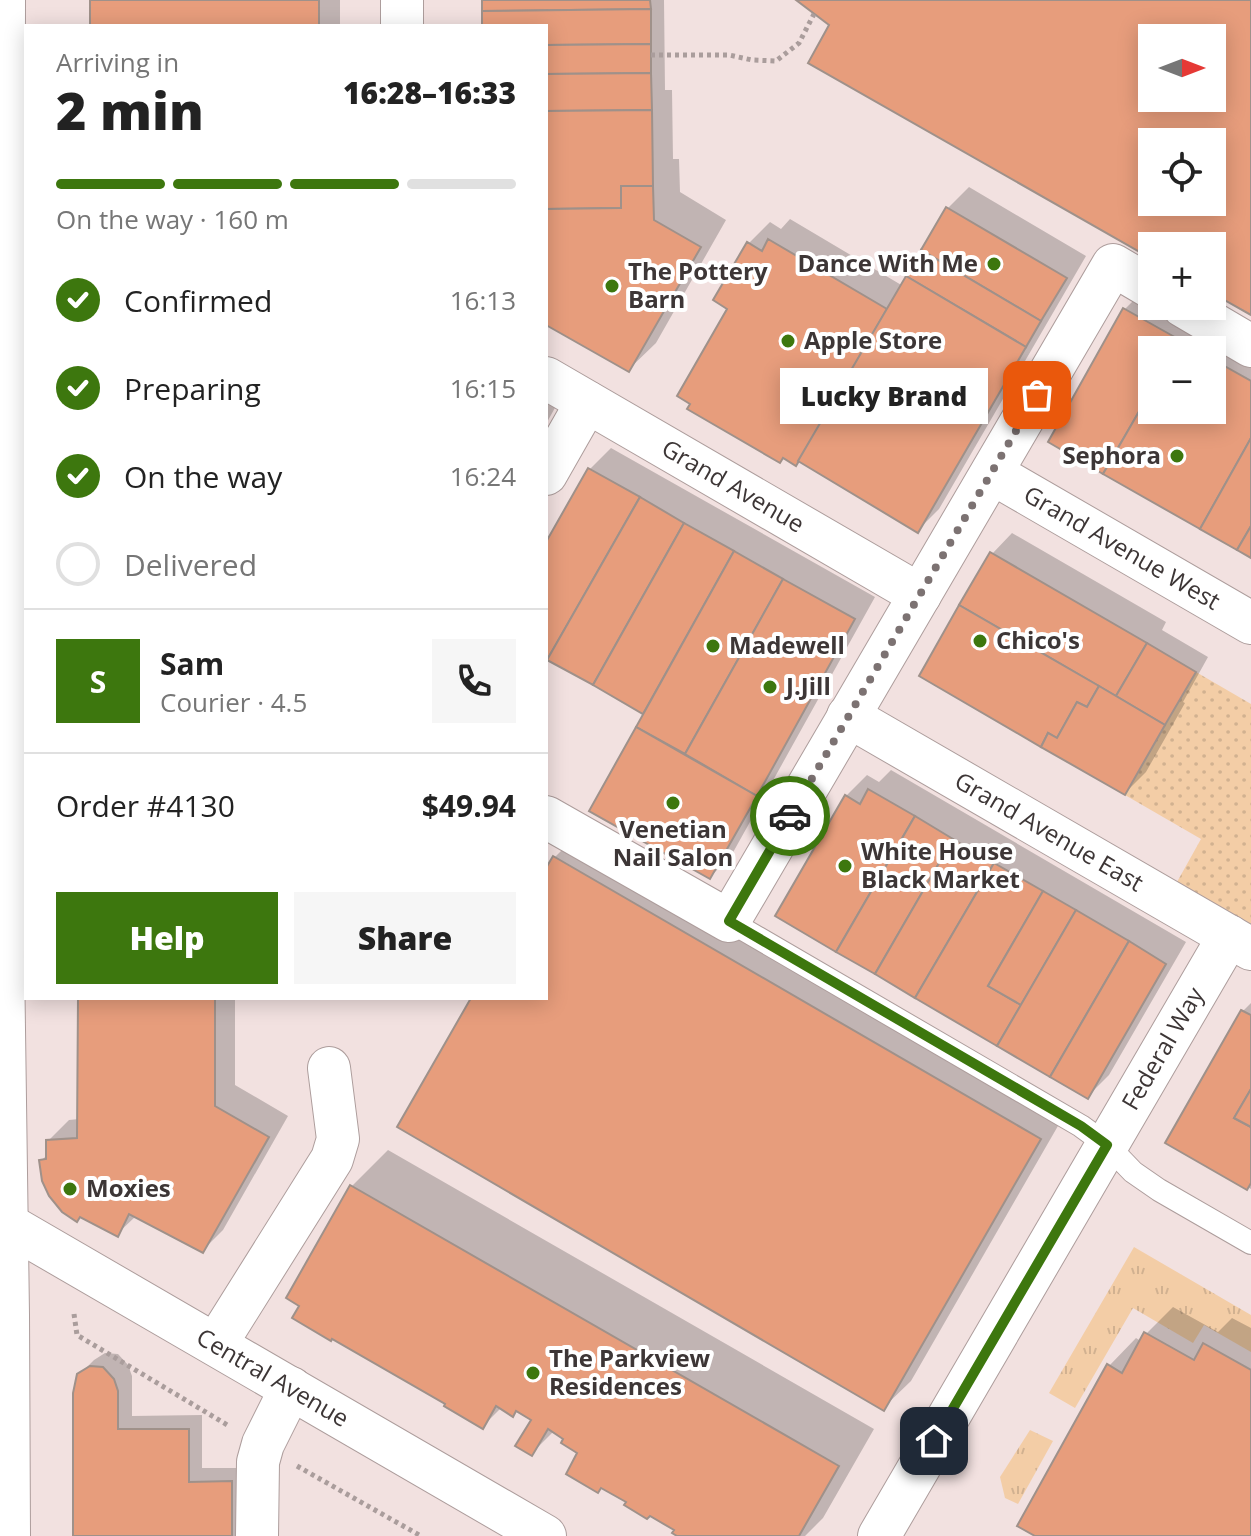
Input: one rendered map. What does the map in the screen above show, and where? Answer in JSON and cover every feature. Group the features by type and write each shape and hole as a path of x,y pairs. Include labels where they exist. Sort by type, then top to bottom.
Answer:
{"street":[{"path":"4,0 15,752 3,958 3,1224 9,1536"},
{"path":"402,0 402,24"},
{"path":"548,818 729,921 1113,265 1138,280"},
{"path":"1207,320 1251,346"},
{"name":"Grand Avenue","path":"548,379 920,595"},
{"path":"548,470 587,402"},
{"name":"Grand Avenue West","path":"992,473 1251,623"},
{"name":"Grand Avenue East","path":"848,716 1240,942"},
{"name":"Federal Way","path":"879,1536 1107,1145 1240,942"},
{"path":"216,1344 332,1159 338,1139 329,1068"},
{"name":"Central Avenue","path":"3,1224 545,1536"},
{"path":"257,1536 258,1462 291,1388"}],"lane":[{"path":"729,921 1068,1118 1107,1145 1129,1169 1159,1190 1251,1243"}],"path":[{"path":"651,55 729,55 776,61 799,43 814,14"},
{"path":"74,1314 77,1335 263,1447 421,1536"}],"green space":[{"path":"1196,672 1251,704 1251,924 1177,882 1201,839 1125,795"},
{"path":"1134,1247 1251,1315 1251,1352 1204,1325 1193,1343 1133,1308 1075,1408 1049,1393"},
{"path":"1030,1430 1053,1441 1018,1504 1005,1498 1000,1477"}],"building":[{"path":"90,0 319,0 319,24 90,24"},
{"path":"482,0 650,0 651,9 482,11"},
{"path":"796,0 1251,0 1251,315 1226,301 1226,232 1138,232 1138,251 808,63 829,25"},
{"path":"651,9 651,44 548,45 548,24 482,24 482,11"},
{"path":"651,44 651,73 548,74 548,45"},
{"path":"651,73 652,110 548,111 548,74"},
{"path":"652,110 653,186 621,186 621,208 548,209 548,111"},
{"name":"The Pottery Barn","path":"621,186 653,186 654,220 701,247 629,372 548,326 548,209 621,208"},
{"name":"Dance With Me","path":"946,207 1067,278 1041,321 921,250"},
{"name":"Apple Store","path":"768,239 887,309 796,466 783,458 780,463 687,409 690,404 677,396 727,309 713,300 747,242 762,251"},
{"path":"921,250 1041,321 1026,347 906,276"},
{"path":"906,276 1026,347 918,533 798,461"},
{"path":"1123,308 1138,316 1138,320 1144,320 1173,336 1138,336 1138,413 1103,474 1048,442"},
{"name":"Sephora","path":"1226,367 1251,381 1251,438 1200,529 1103,474 1138,413 1138,424 1226,424"},
{"path":"1251,438 1251,526 1237,550 1200,529"},
{"path":"588,468 640,497 548,658 548,538"},
{"path":"640,497 684,523 593,685 548,658"},
{"path":"684,523 734,551 643,714 593,685"},
{"path":"1251,526 1251,558 1237,550"},
{"name":"Madewell","path":"734,551 783,579 685,754 636,727"},
{"path":"990,552 1147,643 1116,696 959,605"},
{"name":"J.Jill","path":"783,579 855,619 757,796 685,754"},
{"name":"Chico's","path":"959,605 1099,686 1087,707 1077,702 1057,738 1048,733 1041,747 919,676"},
{"path":"1147,643 1196,672 1165,725 1116,696"},
{"path":"1099,686 1165,725 1125,795 1041,747 1048,733 1057,738 1077,702 1087,707"},
{"name":"Venetian Nail Salon","path":"636,727 757,796 710,879 589,811"},
{"name":"White House Black Market","path":"868,789 915,816 836,952 775,916 845,795 860,804"},
{"path":"915,816 953,839 875,974 836,952"},
{"path":"953,839 994,863 915,998 875,974"},
{"path":"553,856 1041,1139 884,1411 397,1127 470,1000 548,1000 548,865"},
{"path":"994,863 1043,891 988,986 1021,1005 997,1046 915,998"},
{"path":"1043,891 1076,910 1021,1005 988,986"},
{"path":"1076,910 1129,941 1050,1077 997,1046"},
{"path":"1129,941 1166,964 1088,1099 1050,1077"},
{"path":"78,1000 215,1000 215,1106 269,1137 203,1253 129,1214 118,1237 80,1217 77,1222 62,1212 42,1181 39,1160 46,1159 46,1140 77,1138"},
{"path":"1241,1010 1251,1015 1251,1089 1234,1118 1251,1127 1251,1183 1247,1190 1165,1143"},
{"path":"1251,1089 1251,1127 1234,1118"},
{"name":"The Parkview Residences","path":"350,1185 839,1466 799,1536 677,1536 672,1533 674,1530 650,1516 647,1519 601,1488 598,1493 566,1474 577,1453 561,1443 563,1439 548,1429 532,1456 515,1446 531,1420 516,1411 513,1417 496,1406 483,1429 445,1404 292,1318 299,1306 286,1298"},
{"path":"1144,1332 1194,1360 1203,1343 1251,1370 1251,1536 1035,1536 1017,1526 1107,1364 1122,1373"},
{"path":"90,1366 103,1367 114,1379 118,1391 118,1429 189,1429 189,1482 232,1481 232,1536 73,1536 73,1393 77,1374"}],"way so far":[{"path":"790,816 1037,395"}],"place":[{"name":"Dance With Me","path":"994,264"},
{"name":"The Pottery Barn","path":"612,286"},
{"name":"Apple Store","path":"788,341"},
{"name":"Lucky Brand","path":"1037,395"},
{"name":"Sephora","path":"1177,456"},
{"name":"Chico's","path":"980,641"},
{"name":"Madewell","path":"713,646"},
{"name":"J.Jill","path":"770,687"},
{"name":"Venetian Nail Salon","path":"673,803"},
{"name":"White House Black Market","path":"845,866"},
{"name":"Moxies","path":"70,1189"},
{"name":"The Parkview Residences","path":"533,1373"}],"route":[{"path":"790,816 729,921 1081,1126 1107,1145 934,1441"}]}
